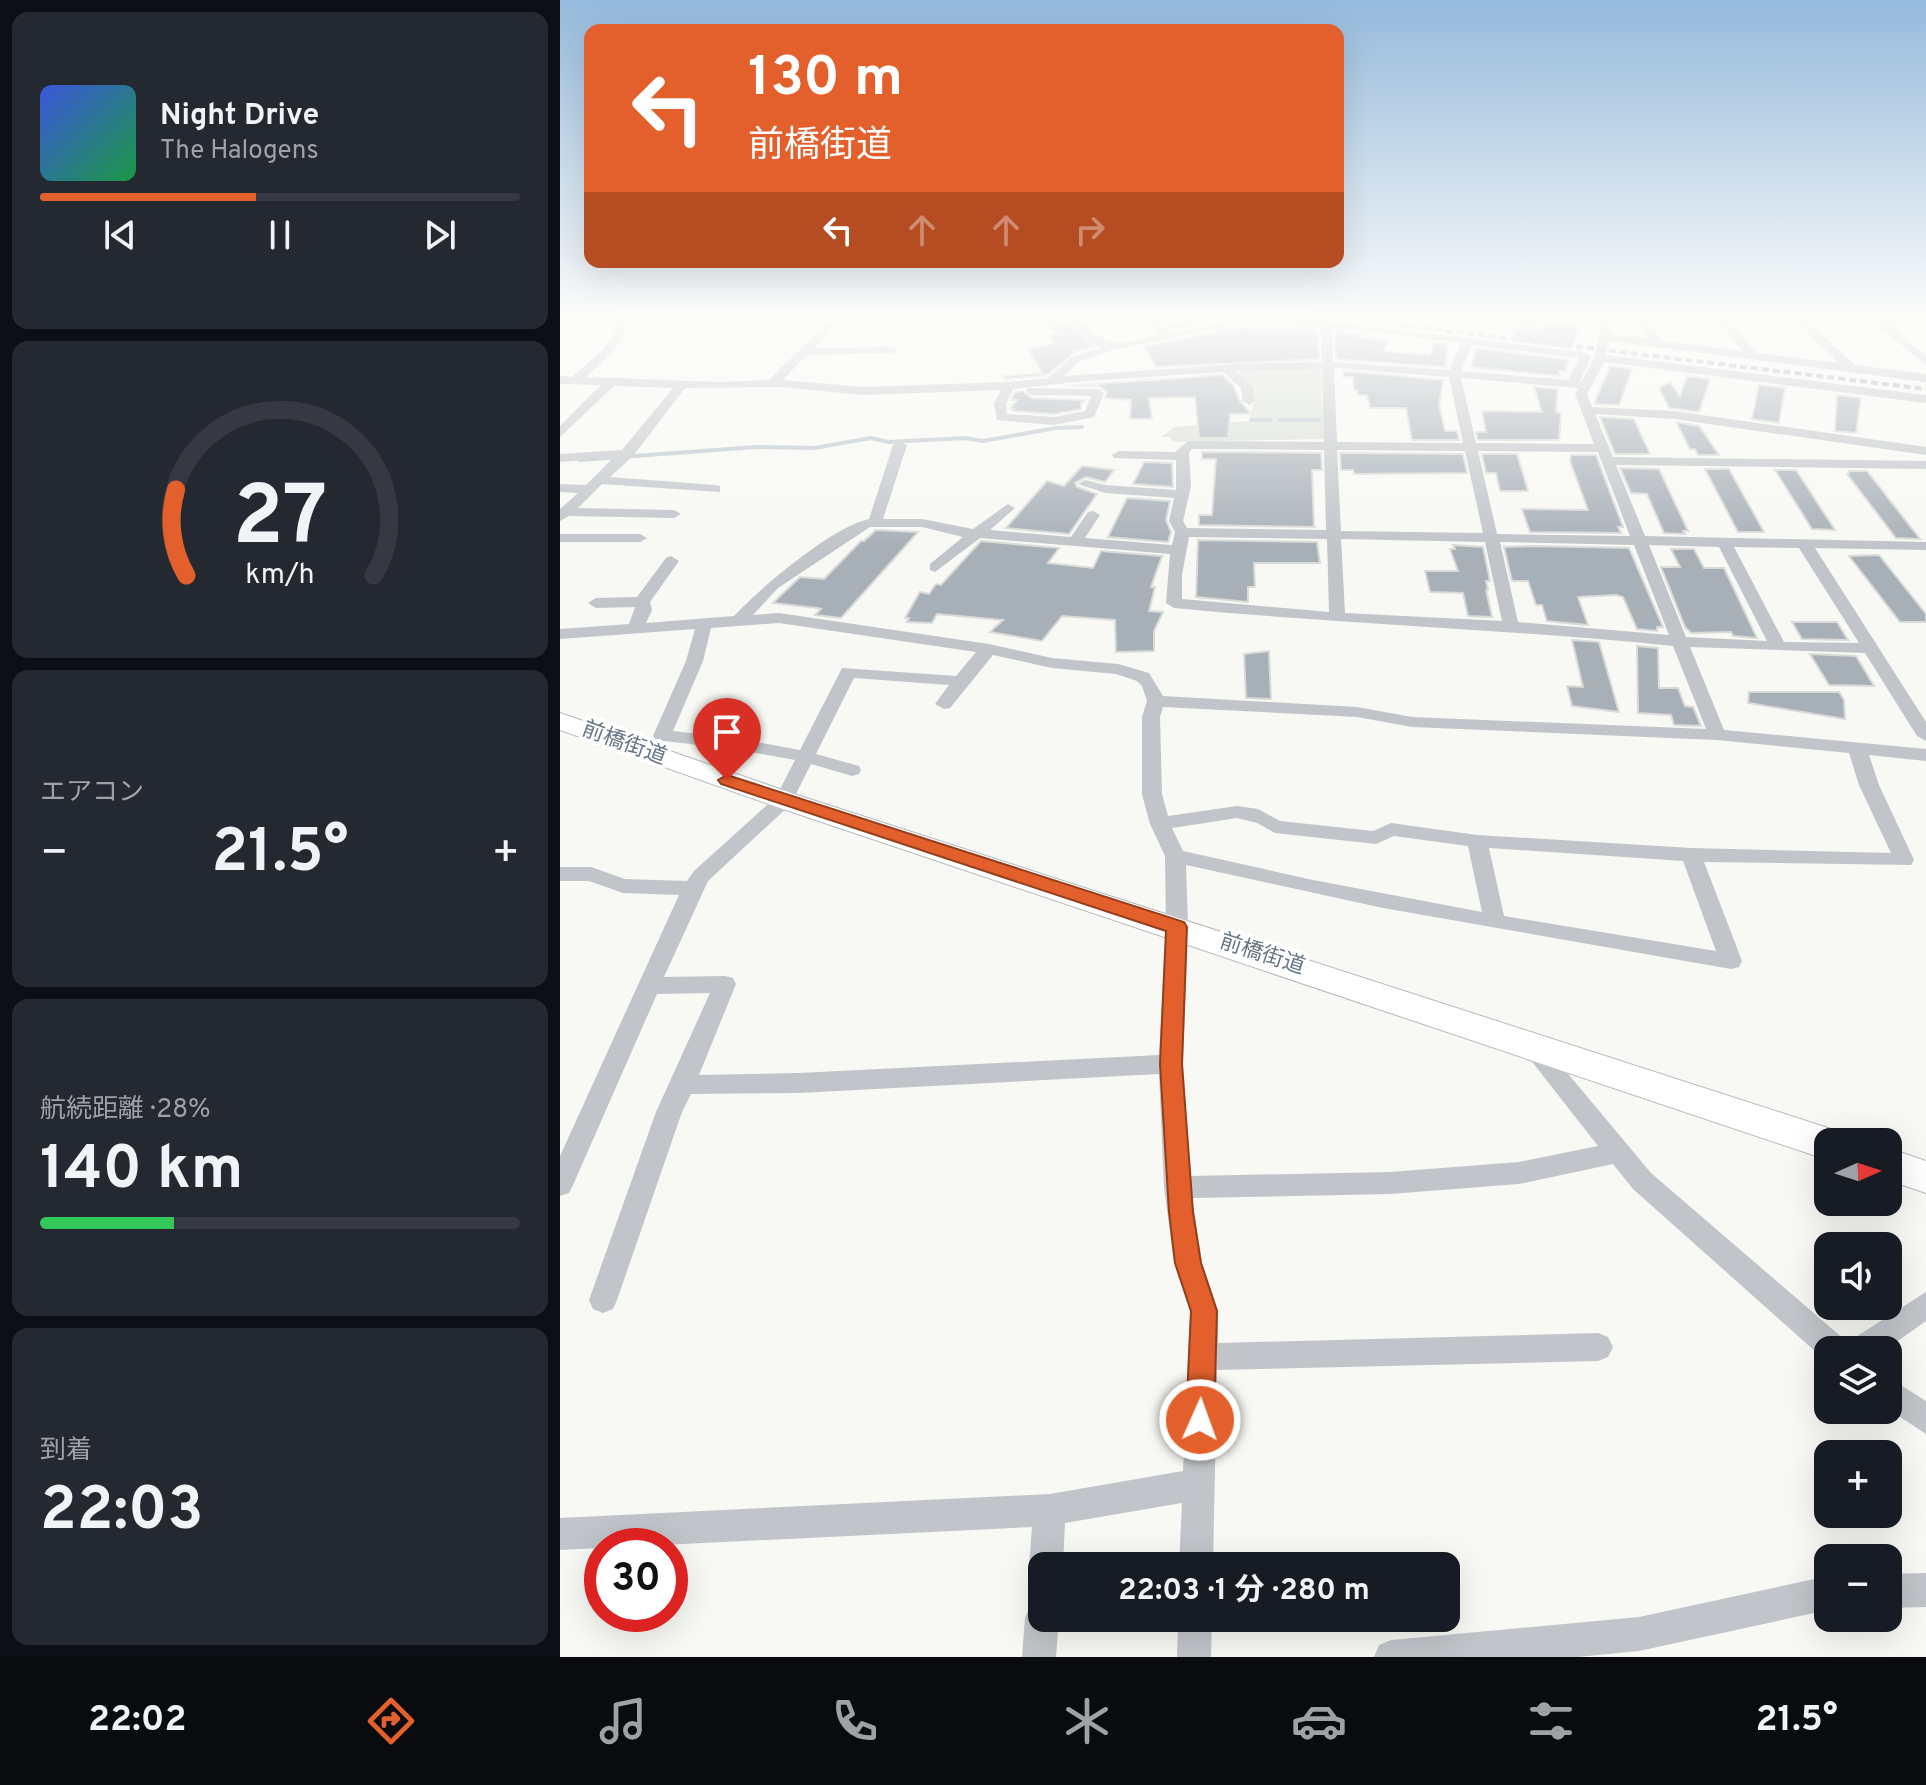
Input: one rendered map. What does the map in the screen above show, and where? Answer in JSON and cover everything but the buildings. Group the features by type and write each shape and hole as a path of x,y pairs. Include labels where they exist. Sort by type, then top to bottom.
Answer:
{"main road":[{"name":"前橋街道","path":"560,721 681,749 784,800 1814,1139"},
{"path":"1902,1169 1926,1177"}],"street":[{"path":"560,433 600,393"},
{"path":"563,514 628,453 675,393"},
{"path":"1005,393 1000,404 1001,417 1054,421 1090,414 1098,393"},
{"path":"1248,393 1249,401"},
{"path":"1329,393 1337,617"},
{"path":"1459,393 1511,626"},
{"path":"1581,393 1717,735"},
{"path":"1881,393 1926,399"},
{"path":"1587,410 1674,415 1926,451"},
{"path":"1869,648 1681,641 1511,626 1178,605 1174,603 1174,575 1182,532 1176,521 1184,486 1184,448 1196,443 1471,446 1605,455 1926,465"},
{"path":"875,522 900,445"},
{"path":"560,458 628,453"},
{"path":"1119,455 1182,456"},
{"path":"560,488 595,484 715,489"},
{"path":"1085,484 1105,489 1181,494"},
{"path":"935,567 1008,508"},
{"path":"563,514 674,514"},
{"path":"1076,541 1093,515"},
{"path":"740,619 772,585 853,530 875,522 922,523 945,530 1180,550"},
{"path":"1182,532 1926,546"},
{"path":"560,538 640,538"},
{"path":"1725,544 1778,647"},
{"path":"1805,545 1926,736"},
{"path":"635,629 644,610 642,602 671,561"},
{"path":"596,603 642,602"},
{"path":"560,634 779,618 989,649 1052,663 1131,671 1150,685 1156,701 1151,717 1152,794 1160,824 1175,856 1177,927 1171,1064 1177,1187 1188,1263 1204,1311 1196,1552"},
{"path":"703,624 703,640 662,736 681,749 804,757 852,770"},
{"path":"944,704 959,681 989,649"},
{"path":"560,1185 569,1145 650,986 693,888 701,876 784,800 848,672 959,681"},
{"path":"1156,701 1357,712 1412,722 1717,735 1926,755"},
{"path":"1160,824 1202,814 1240,813 1267,818 1275,827 1376,838 1391,829 1477,841 1691,855 1904,860 1869,785 1857,748"},
{"path":"1477,841 1495,922"},
{"path":"1175,856 1265,878 1495,922 1731,961 1691,855"},
{"path":"561,876 591,874 623,886 693,888"},
{"path":"603,1300 669,1112 725,984 650,986"},
{"path":"1530,1045 1642,1181 1819,1336"},
{"path":"683,1085 799,1083 1171,1064"},
{"path":"1177,1187 1390,1183 1519,1173 1618,1152"},
{"path":"1881,1336 1926,1305"},
{"path":"1202,1357 1598,1347"},
{"path":"1902,1401 1926,1419"},
{"path":"560,1534 1050,1510 1198,1484"},
{"path":"1047,1552 1050,1510"},
{"path":"1902,1591 1926,1590"},
{"path":"1391,1657 1639,1634 1814,1596"},
{"path":"1039,1657 1041,1632"},
{"path":"1194,1657 1195,1632"}],"shaded area":[{"path":"1322,393 1324,439 1173,442 1170,437 1161,437 1174,427 1249,421 1253,394"}],"waterway":[{"path":"1251,420 1270,420"},
{"path":"1280,420 1319,420"},
{"path":"580,460 756,447 814,448 871,438 888,442 965,438 983,441 1056,428 1082,427"}],"route":[{"path":"727,780 1177,927 1171,1064 1177,1187 1188,1263 1204,1311 1200,1420"}]}
